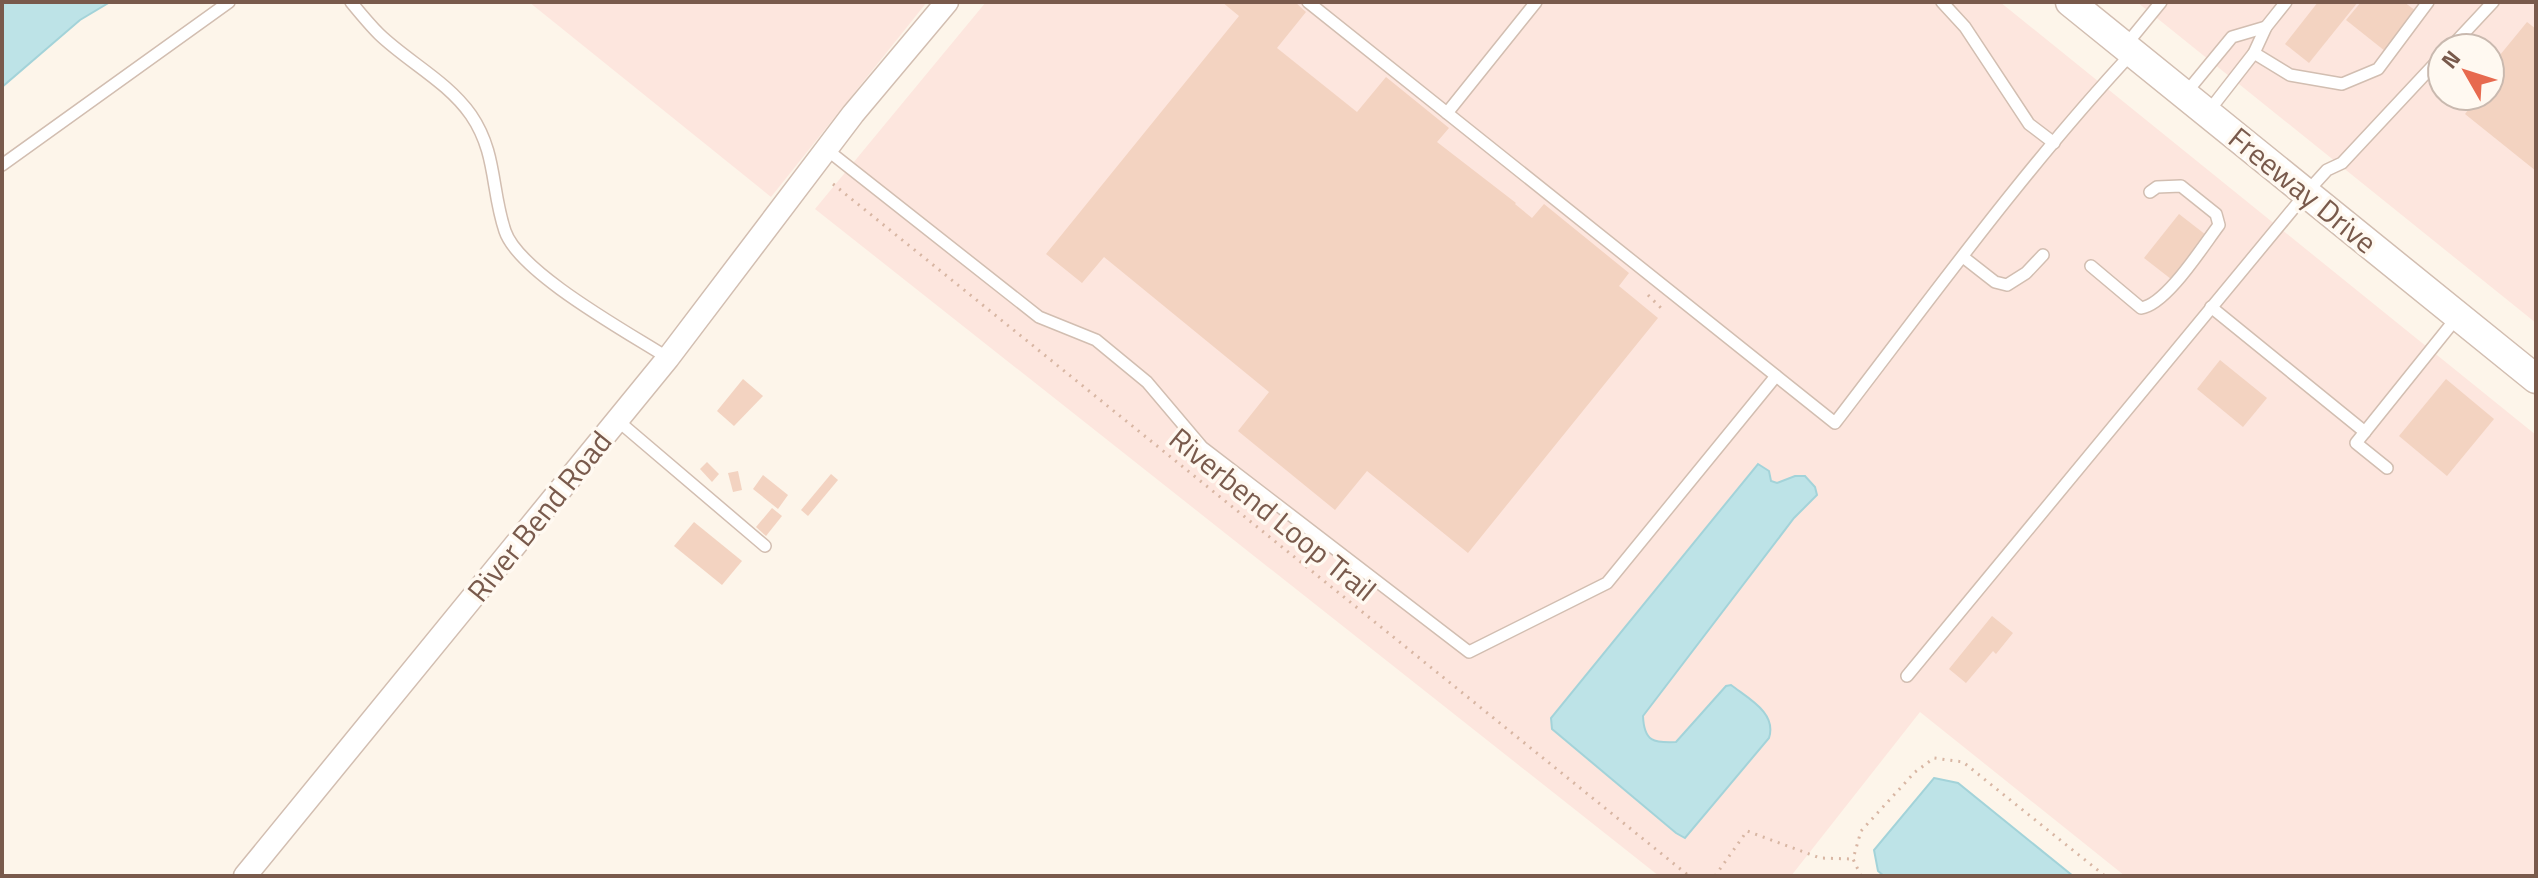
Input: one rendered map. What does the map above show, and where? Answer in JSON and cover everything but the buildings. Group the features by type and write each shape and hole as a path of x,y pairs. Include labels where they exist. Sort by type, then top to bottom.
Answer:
{"street":[{"name":"River Bend Road","path":"245,876 668,358 826,149 947,2"},
{"name":"Freeway Drive","path":"2070,2 2536,379"}],"lane":[{"path":"2,165 229,2"},
{"path":"351,2 380,35 443,84 468,111 483,134 490,155 506,235 531,266 571,297 668,358"},
{"path":"1308,2 1835,423 2129,49 2161,2"},
{"path":"1447,113 1536,2"},
{"path":"1942,2 1965,27 2029,124 2054,143"},
{"path":"2207,112 2254,53 2266,27 2286,2"},
{"path":"2254,53 2290,75 2342,84 2378,69 2428,2"},
{"path":"2465,32 2493,2"},
{"path":"2185,94 2232,37 2266,27"},
{"path":"1907,676 2307,192 2327,170 2342,163 2426,73"},
{"path":"826,149 1039,317 1096,340 1147,382 1202,447 1469,652 1607,583 1776,376"},
{"path":"2091,266 2141,308 2149,307 2163,296 2219,225 2216,214 2181,186 2157,187 2150,192"},
{"path":"1963,257 1995,282 2007,285 2026,273 2043,255"},
{"path":"2211,307 2365,432"},
{"path":"2387,468 2356,443 2458,315"},
{"path":"617,420 765,546"}],"path":[{"name":"Riverbend Loop Trail","path":"833,184 1689,876"},
{"path":"1861,876 1853,859 1861,831 1915,772 1934,758 1963,762 2105,876"},
{"path":"1715,876 1747,831 1820,858 1853,859"}],"shaded area":[{"path":"529,2 927,2 771,197"},
{"path":"986,2 2000,2 2536,435 2536,876 2125,876 1920,712 1791,876 1659,876 815,209"},
{"path":"2137,2 2536,2 2536,323"}],"water":[{"path":"2,2 110,2 80,20 2,87"},
{"path":"1758,464 1769,471 1771,481 1777,483 1795,476 1805,476 1815,487 1817,495 1794,518 1643,716 1648,736 1656,741 1676,742 1726,686 1731,685 1760,707 1769,721 1769,738 1685,838 1552,729 1551,718"},
{"path":"1934,778 1958,783 2073,876 1884,876 1878,871 1874,850"}]}
